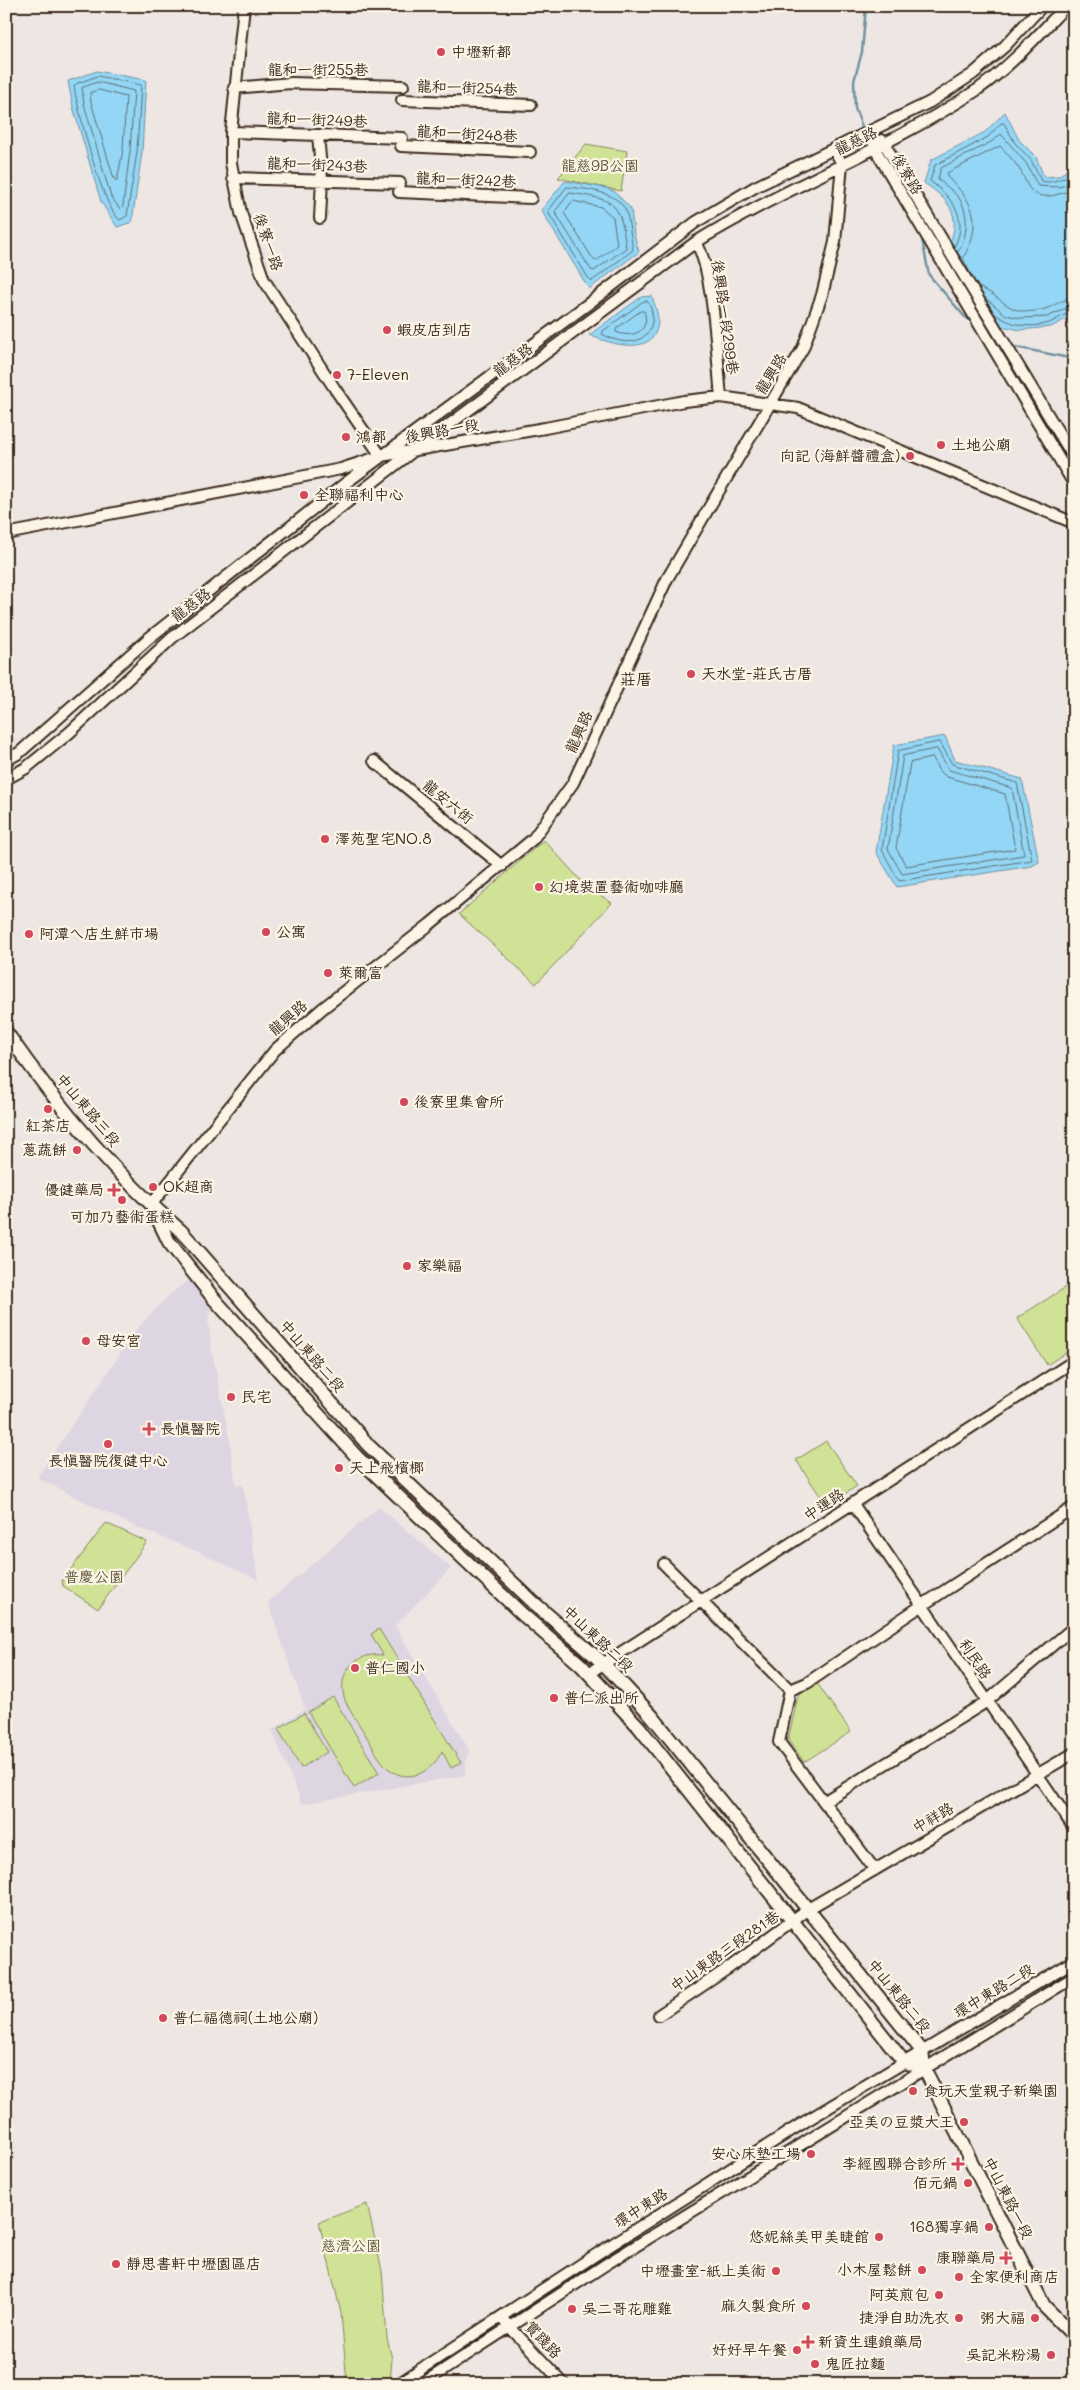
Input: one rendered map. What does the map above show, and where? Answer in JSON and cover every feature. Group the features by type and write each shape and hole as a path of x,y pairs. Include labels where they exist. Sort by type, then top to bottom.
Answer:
{"main road":[{"name":"中山東路三段","path":"6,1032 76,1123 151,1205"},
{"name":"中山東路二段","path":"151,1205 181,1231 369,1446 533,1602 603,1663 652,1716 922,2051 924,2068"},
{"name":"中山東路二段","path":"151,1205 169,1242 215,1300 357,1457 522,1614 589,1673 639,1727 904,2062"},
{"path":"904,2062 924,2068"},
{"name":"中山東路一段","path":"924,2068 1044,2306 1074,2336"}],"street":[{"name":"後寮一路","path":"244,6 230,132 233,178 241,213 264,280 381,456"},
{"name":"龍慈路","path":"6,760 19,753 150,638 381,456 696,222 756,187 930,102 973,74 1005,46 1042,6"},
{"name":"龍慈路","path":"6,779 26,768 69,732 172,638 412,452 696,242 725,224 875,149 978,89 1016,58 1066,6"},
{"name":"龍和一街255巷","path":"234,88 291,83 403,86"},
{"name":"龍和一街254巷","path":"402,100 531,105"},
{"name":"後寮路","path":"871,131 886,143 1074,458"},
{"name":"後寮路","path":"871,131 875,149 1074,484"},
{"name":"龍和一街249巷","path":"230,132 318,135 402,142"},
{"path":"318,135 322,180 320,218"},
{"name":"龍和一街248巷","path":"402,142 530,152"},
{"path":"834,149 842,164"},
{"name":"龍興路","path":"151,1205 275,1050 330,1002 502,866 533,839 573,783 667,579 803,348 822,295 835,242 842,164"},
{"name":"龍和一街243巷","path":"233,178 322,180 400,188"},
{"name":"龍和一街242巷","path":"400,188 530,198"},
{"name":"後興路一段299巷","path":"696,242 701,250 709,288 721,396"},
{"name":"後興路一段","path":"6,534 341,469 381,456 412,452 684,401 721,396 798,408 1074,523"},
{"path":"58,718 69,732"},
{"name":"龍安六街","path":"374,761 502,866"},
{"name":"中運路","path":"589,1673 1074,1361"},
{"name":"利民路","path":"853,1504 986,1702 1074,1828"},
{"path":"790,1690 806,1683 1074,1507"},
{"path":"664,1564 790,1690"},
{"path":"824,1801 986,1702 1074,1627"},
{"path":"790,1690 780,1742 876,1870"},
{"name":"中祥路","path":"808,1909 1074,1753"},
{"name":"中山東路三段281巷","path":"659,2015 808,1909"},
{"name":"環中東路二段","path":"904,2062 1074,1961"},
{"name":"環中東路二段","path":"924,2068 1074,1977"},
{"name":"環中東路","path":"398,2384 806,2121 904,2062"},
{"name":"環中東路","path":"422,2384 508,2326 924,2068"},
{"name":"實踐路","path":"501,2317 564,2384"}],"shaded area":[{"name":"長慎醫院","path":"189,1280 214,1309 209,1313 208,1321 212,1351 230,1442 236,1486 243,1485 258,1580 199,1552 136,1527 39,1479 38,1476 137,1329 169,1295"},
{"name":"普仁國小","path":"379,1507 451,1568 395,1626 469,1750 466,1759 465,1775 302,1804 272,1730 305,1709 268,1602"}],"green space":[{"name":"龍慈9B公園","path":"586,144 627,151 621,191 558,178"},
{"path":"544,840 585,885 612,903 536,984 459,914"},
{"path":"1074,1282 1074,1347 1047,1365 1017,1318"},
{"path":"826,1441 857,1486 827,1506 796,1460"},
{"name":"普慶公園","path":"106,1523 147,1542 98,1609 63,1586 62,1581"},
{"path":"379,1629 461,1763 451,1768 442,1751 433,1764 420,1774 404,1776 397,1774 382,1762 353,1716 344,1697 344,1679 347,1671 358,1660 365,1656 383,1655 371,1634"},
{"path":"817,1683 851,1732 804,1762 788,1740 798,1696"},
{"path":"333,1697 379,1773 354,1788 308,1712"},
{"path":"304,1713 327,1752 301,1768 278,1729"},
{"name":"慈濟公園","path":"367,2204 382,2271 387,2338 392,2359 390,2384 347,2384 341,2313 319,2222"}],"water":[{"path":"97,71 146,80 142,152 132,222 117,227 101,202 73,107 68,81"},
{"path":"1005,112 1019,140 1036,157 1044,177 1058,176 1066,171 1074,172 1074,315 1051,327 1020,330 1001,326 982,308 962,301 941,257 953,235 953,216 950,207 943,198 924,183 931,160 985,132"},
{"path":"565,181 606,188 615,192 631,209 634,234 639,252 589,289 541,210"},
{"path":"652,296 658,319 656,332 650,340 642,344 631,345 609,342 589,335 641,297"},
{"path":"945,736 955,760 1022,779 1039,862 1032,866 897,887 876,852 894,745"}],"waterway":[{"path":"864,132 855,108 854,81 862,52 866,6"},
{"path":"866,137 871,147"},
{"path":"921,234 929,275 964,316 974,323"},
{"path":"1010,346 1074,359"}],"place":[{"name":"中壢新都","path":"441,52"},
{"name":"蝦皮店到店","path":"387,330"},
{"name":"7-Eleven","path":"337,375"},
{"name":"鴻都","path":"346,437"},
{"name":"土地公廟","path":"941,445"},
{"name":"向記 (海鮮醬禮盒)","path":"910,456"},
{"name":"全聯福利中心","path":"304,495"},
{"name":"天水堂-莊氏古厝","path":"691,674"},
{"name":"澤苑聖宅NO.8","path":"325,839"},
{"name":"幻境裝置藝術咖啡廳","path":"539,887"},
{"name":"公寓","path":"266,932"},
{"name":"阿潭ㄟ店生鮮市場","path":"29,934"},
{"name":"萊爾富","path":"328,973"},
{"name":"後寮里集會所","path":"404,1102"},
{"name":"紅茶店","path":"48,1109"},
{"name":"蔥蔬餅","path":"77,1150"},
{"name":"OK超商","path":"153,1187"},
{"name":"優健藥局","path":"114,1190"},
{"name":"可加乃藝術蛋糕","path":"122,1200"},
{"name":"家樂福","path":"407,1266"},
{"name":"母安宮","path":"86,1341"},
{"name":"民宅","path":"231,1397"},
{"name":"長慎醫院","path":"149,1429"},
{"name":"長慎醫院復健中心","path":"108,1444"},
{"name":"天上飛檳榔","path":"339,1468"},
{"name":"普仁國小","path":"355,1668"},
{"name":"普仁派出所","path":"554,1698"},
{"name":"普仁福德祠(土地公廟)","path":"163,2018"},
{"name":"食玩天堂親子新樂園","path":"913,2091"},
{"name":"亞美の豆漿大王","path":"964,2122"},
{"name":"安心床墊工場","path":"811,2154"},
{"name":"李經國聯合診所","path":"958,2164"},
{"name":"佰元鍋","path":"968,2183"},
{"name":"168獨享鍋","path":"989,2227"},
{"name":"悠妮絲美甲美睫館","path":"879,2237"},
{"name":"康聯藥局","path":"1006,2258"},
{"name":"靜思書軒中壢園區店","path":"116,2264"},
{"name":"小木屋鬆餅","path":"922,2270"},
{"name":"中壢畫室-紙上美術","path":"776,2271"},
{"name":"全家便利商店","path":"959,2277"},
{"name":"阿英煎包","path":"939,2295"},
{"name":"麻久製食所","path":"806,2306"},
{"name":"吳二哥花雕雞","path":"572,2309"},
{"name":"捷淨自助洗衣","path":"959,2318"},
{"name":"粥大福","path":"1035,2318"},
{"name":"新資生連鎖藥局","path":"808,2342"},
{"name":"好好早午餐","path":"797,2350"},
{"name":"吳記米粉湯","path":"1051,2355"},
{"name":"鬼匠拉麵","path":"815,2364"}],"district":[{"name":"莊厝","path":"636,679"}]}
